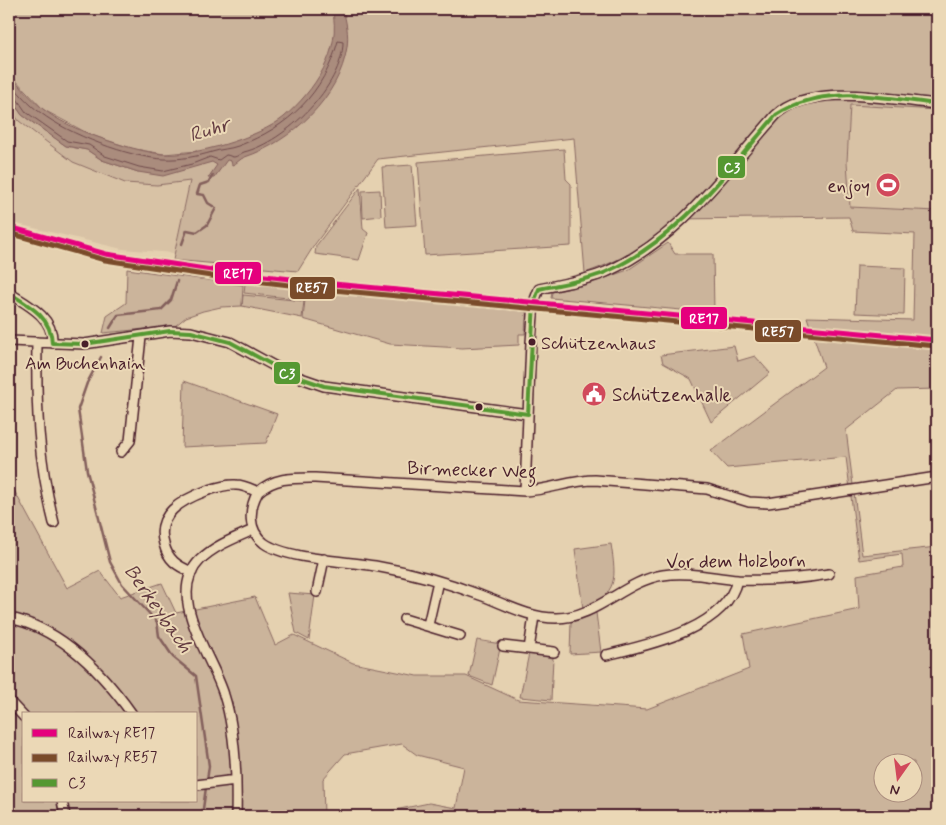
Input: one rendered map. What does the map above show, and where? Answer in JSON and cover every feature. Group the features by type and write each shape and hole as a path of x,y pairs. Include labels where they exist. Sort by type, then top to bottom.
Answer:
{"street":[{"path":"526,491 534,302 539,289 604,273 661,240 697,205 787,105 811,98 838,96 937,104"},
{"path":"9,293 42,315 52,332 52,343"},
{"path":"9,341 84,344 141,337 170,331 207,335 230,342 303,380 324,386 528,414"},
{"path":"121,452 130,441 141,337"},
{"path":"37,342 38,432 43,472 54,523"},
{"name":"Birmecker Weg","path":"258,492 272,482 292,478 526,491 582,480 608,480 707,489 749,502 768,503 937,477"},
{"path":"192,572 175,564 164,547 163,525 171,510 180,502 192,496 225,486 239,485 258,492 252,503 253,530 209,552 199,561 192,572 187,597 189,614 225,698 231,725 236,780 236,816"},
{"name":"Vor dem Holzborn","path":"253,530 261,540 271,547 324,559 393,570 438,581 534,616 562,618 578,615 648,580 662,575 700,575 737,580 777,580 829,574"},
{"path":"317,592 324,559"},
{"path":"606,655 650,645 693,627 728,601 733,594 737,580"},
{"path":"428,625 438,581"},
{"path":"529,649 534,616"},
{"path":"9,618 34,626 68,646 108,682 130,712"},
{"path":"404,619 460,636"},
{"path":"503,646 554,652"},
{"path":"9,701 22,714"},
{"path":"198,785 236,780"},
{"path":"62,802 65,816"}],"shaded area":[{"path":"9,9 937,9 937,110 850,105 847,162 850,207 937,211 937,389 897,390 846,430 862,555 937,547 937,816 382,816 390,811 429,803 456,808 464,767 417,755 402,744 345,754 323,779 324,816 9,816 9,481 67,588 100,571 120,597 162,583 176,613 255,597 275,645 294,635 353,663 417,676 466,676 518,700 647,709 749,669 743,634 859,609 857,575 903,567 902,554 859,560 846,457 727,468 711,451 824,367 807,317 913,320 915,234 853,231 849,217 676,219 634,251 585,273 574,138 378,159 315,244 298,271 173,260 190,181 157,185 125,183 73,162 19,121 9,107 9,96 22,115 66,146 87,150 102,160 138,172 197,151 164,154 134,149 91,135 44,110 9,73"},
{"path":"850,105 937,110 937,211 850,207 847,162"},
{"path":"9,107 19,121 73,162 125,183 157,185 190,180 174,253 122,249 9,222"},
{"path":"564,149 566,179 571,184 571,246 425,255 418,162"},
{"path":"412,165 417,225 386,227 382,167"},
{"path":"360,188 363,229 368,233 359,260 315,254 316,246"},
{"path":"380,190 381,216 363,218 362,191"},
{"path":"668,243 675,254 713,254 714,313 551,298 552,292 585,285 628,270"},
{"path":"857,266 905,268 904,315 855,313"},
{"path":"127,269 243,285 242,306 221,307 203,311 186,317 175,326 103,333 107,316 126,303"},
{"path":"245,284 526,312 525,334 519,334 519,345 462,348 390,344 303,319 305,300 244,293"},
{"path":"243,295 304,301 302,318 242,306"},
{"path":"734,346 738,361 755,356 770,373 711,422 691,379 663,363 661,355"},
{"path":"184,381 277,414 266,443 182,447"},
{"path":"611,544 614,575 609,590 595,603 583,609 575,549"},
{"path":"288,593 315,595 309,640 296,633"},
{"path":"596,613 601,652 570,654 571,622"},
{"path":"477,640 501,644 492,685 469,676"},
{"path":"529,653 553,658 551,700 520,697"}],"water":[{"path":"332,9 343,9 348,42 335,83 324,100 296,129 279,141 232,165 231,161 227,160 214,178 208,178 217,165 212,162 163,176 138,172 102,160 87,150 66,146 22,115 9,96 9,73 34,101 54,117 100,138 148,152 162,154 208,149 259,132 284,117 306,95 323,69 330,54 334,24"}],"waterway":[{"name":"Berkeybach","path":"182,244 187,230 197,232 207,225 216,208 208,203 204,195 197,194 200,185 209,182 213,175"},
{"name":"Berkeybach","path":"110,328 118,315 161,310 171,300 177,281"},
{"name":"Berkeybach","path":"101,357 87,383 78,409 87,471 110,562 122,584 157,622 159,636 173,657 196,676 209,766 202,816"}],"rail line":[{"name":"RE17","path":"9,227 106,254 212,270 334,284 937,340"},
{"name":"RE57","path":"9,233 105,260 211,276 333,290 936,346"}],"transit line":[{"name":"C3","path":"539,289 581,280 606,272 656,242 678,224 719,182 776,115 794,105 814,99 854,95 937,104"},
{"name":"C3","path":"528,414 534,302 539,289"},
{"name":"C3","path":"9,293 38,313 48,326 52,343"},
{"name":"C3","path":"52,343 84,344 170,331 191,332 230,342 289,374 324,386 528,414"}],"place":[{"name":"enjoy","path":"888,185"},
{"name":"Schützenhaus","path":"532,342"},
{"name":"Am Buchenhain","path":"85,344"},
{"name":"Schützenhalle","path":"594,394"}],"water label":[{"name":"Ruhr","path":"209,129"}]}
